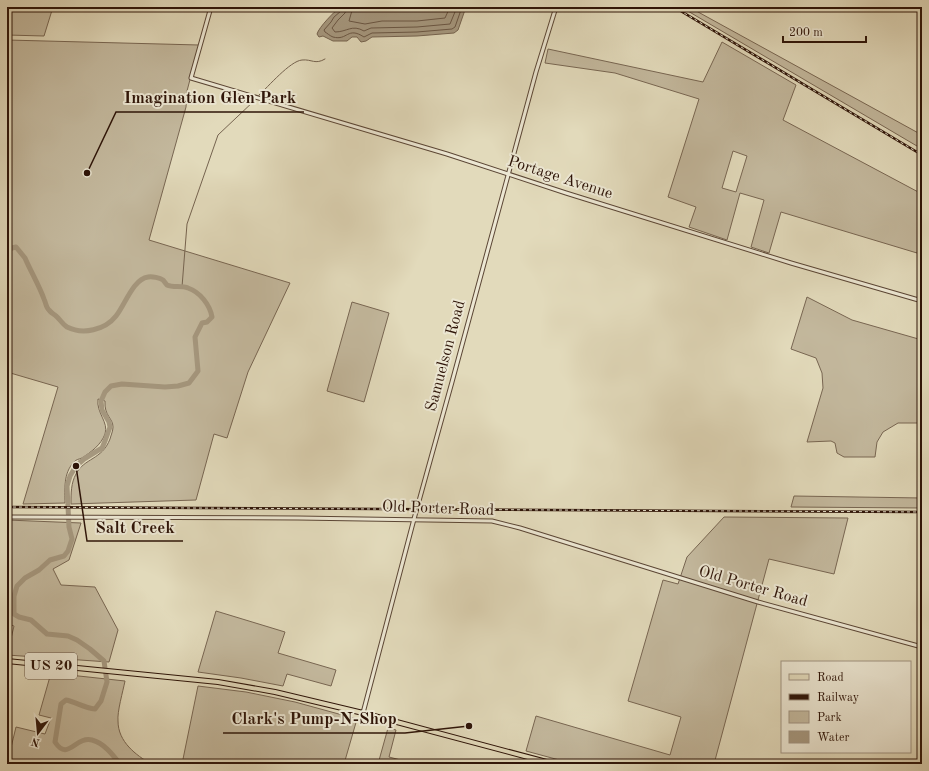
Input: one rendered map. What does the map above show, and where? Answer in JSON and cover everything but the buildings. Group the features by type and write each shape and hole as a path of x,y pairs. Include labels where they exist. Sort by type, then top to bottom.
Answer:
{"main road":[{"name":"US 20","path":"7,661 218,682 247,687 294,696 363,713 554,764"}],"street":[{"name":"Portage Avenue","path":"211,7 191,78 508,174 708,237 922,301"},
{"name":"Samuelson Road","path":"363,713 414,519 536,71 556,7"},
{"name":"Old Porter Road","path":"7,517 298,518 492,521 503,523 758,602 922,647"}],"green space":[{"path":"7,7 53,7 44,36 7,35"},
{"path":"681,7 689,7 922,135 922,149"},
{"path":"7,40 199,45 187,91 186,107 149,240 290,283 248,372 227,438 214,434 196,500 71,504 71,492 74,477 79,469 98,455 107,446 112,432 113,424 107,413 105,401 98,399 99,409 106,430 105,434 101,442 95,448 70,466 65,482 65,503 23,504 58,387 7,372"},
{"path":"722,42 796,85 783,120 922,194 922,235 917,253 781,212 769,253 751,247 764,200 740,193 727,240 689,227 696,207 668,197 699,99 615,73 545,63 548,49 703,82","holes":["733,151 747,156 736,192 722,188"]},
{"path":"807,297 852,320 922,340 922,423 898,423 883,432 877,442 875,457 844,457 837,453 835,443 831,441 807,442 823,388 822,373 816,358 791,349"},
{"path":"352,302 389,313 364,402 327,391"},
{"path":"794,496 922,498 922,508 791,507"},
{"path":"724,517 848,518 834,574 769,559 714,764 574,764 526,751 536,716 670,755 681,717 628,701 663,580 678,584 687,557"},
{"path":"7,520 81,523 69,560 53,569 61,585 95,587 118,630 109,662 7,655 14,626 7,624"},
{"path":"216,611 285,632 278,653 336,670 331,686 287,674 283,686 198,672"},
{"path":"51,673 125,681 118,712 119,729 124,741 129,747 151,764 7,764 16,727 45,734 51,718 39,715"},
{"path":"198,686 246,692 295,702 357,719 344,764 182,764"},
{"path":"388,728 396,730 389,757 416,764 378,764"}],"water":[{"path":"340,7 466,7 458,30 454,33 372,37 361,42 357,37 352,37 347,41 333,41 323,36 319,37 317,34 321,28"}],"waterway":[{"path":"259,95 285,69 297,61 305,60 319,62 325,59"},
{"path":"182,287 187,224 218,135 255,100"},
{"path":"7,251 16,247 25,258 48,309 65,326 73,329 87,331 106,325 116,316 138,282 150,277 162,279 169,286 186,287 192,290 204,300 211,312 212,317 207,322 202,323 195,337 198,371 189,383 165,387 122,384 111,386 105,392 101,401 102,410 109,422 110,427 105,441 102,448 84,459 76,466 70,476 67,486 69,527 72,539 68,551 64,556 50,560 39,570 25,578 17,586 14,596 14,614 31,620 47,634 68,636 77,640 104,661 107,682 101,701 95,709 66,700 61,704 55,742 64,750 81,741 92,740 104,747 120,764"},
{"path":"7,262 7,270"}],"railway":[{"path":"674,7 922,155"},
{"path":"7,507 922,512"}],"place":[{"name":"Imagination Glen Park","path":"87,173"},
{"name":"Salt Creek","path":"76,466"},
{"name":"Clark's Pump-N-Shop","path":"469,726"}]}
